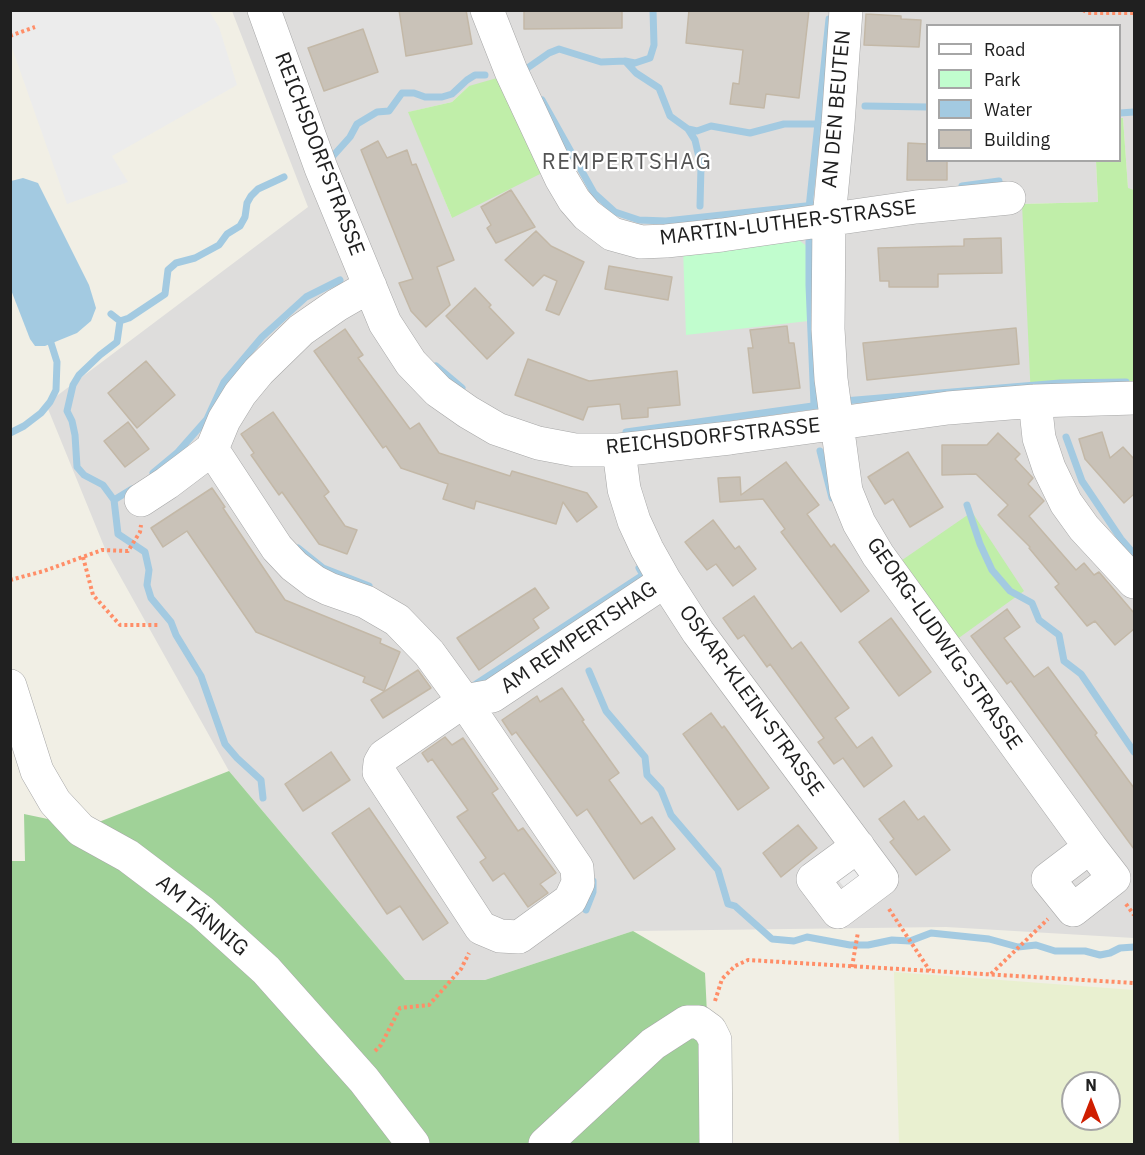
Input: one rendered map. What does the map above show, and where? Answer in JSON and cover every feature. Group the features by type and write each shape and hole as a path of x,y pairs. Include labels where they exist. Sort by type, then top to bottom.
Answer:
{"street":[{"name":"REICHSDORFSTRASSE","path":"264,10 321,168 386,322 411,363 438,391 497,429 538,443 575,450 619,450 699,442 948,408 1035,401 1134,398"},
{"name":"MARTIN-LUTHER-STRASSE","path":"487,10 511,71 561,178 586,215 612,234 641,242 666,241 733,234 829,218 916,207 1009,198"},
{"name":"AN DEN BEUTEN","path":"837,424 828,329 829,218 846,10"},
{"path":"141,500 212,449 224,420 240,394 259,371 301,330 370,286"},
{"path":"1035,401 1040,438 1048,468 1066,503 1084,528 1134,582"},
{"name":"GEORG-LUDWIG-STRASSE","path":"837,424 846,491 859,523 878,555 1114,878 1073,910 1065,901"},
{"path":"212,449 277,548 294,566 315,582 366,602 397,620 429,653 464,701 577,867 578,884 570,900 519,937 500,936 481,928 379,772 384,756 464,701"},
{"name":"OSKAR-KLEIN-STRASSE","path":"619,450 624,489 634,521 665,581 699,633 882,879 874,885"},
{"name":"AM REMPERTSHAG","path":"464,701 492,696 665,581"},
{"name":"AM TÄNNIG","path":"10,686 37,771 54,802 81,830 128,856 202,912 266,970 354,1070 413,1144"},
{"path":"858,846 813,879 838,912 874,885"},
{"path":"545,1144 653,1044 687,1022 699,1022 710,1030 715,1040 716,1144"}],"path":[{"path":"1083,10 1088,13 1134,13"},
{"path":"10,36 35,27"},
{"path":"10,580 44,571 102,550 128,552 141,532 141,500"},
{"path":"83,557 93,595 120,624 160,625"},
{"path":"874,885 930,971"},
{"path":"990,975 1065,901"},
{"path":"354,1070 381,1046 400,1008 429,1005 461,969 481,928"},
{"path":"715,999 722,979 735,966 748,960 1134,983"}],"shaded area":[{"path":"10,11 209,11 219,27 237,85 112,156 128,182 67,204 11,45"},
{"path":"232,11 1134,11 1134,190 1128,189 1123,118 1121,118 1121,24 926,24 926,162 1096,162 1098,202 1022,204 1134,396 1134,938 946,927 633,931 485,980 405,980 229,771 106,551 46,404 308,207","holes":["469,86 452,218 409,112 452,102"]},
{"path":"850,863 863,880 847,891 834,875"}],"green space":[{"path":"511,74 554,167 452,218 408,112 452,102 469,86"},
{"path":"1121,118 1123,118 1128,188 1134,190 1134,396 1031,399 1022,204 1098,202 1096,162 1121,162"},
{"path":"796,238 812,250 817,320 686,335 683,249"},
{"path":"972,512 1024,591 949,645 892,567"},
{"path":"229,771 405,980 485,980 633,931 705,973 709,1055 702,1144 11,1144 10,861 25,861 24,814 86,827"},
{"path":"894,972 1134,990 1134,1144 899,1144"}],"water":[{"path":"23,178 38,183 89,285 96,308 91,321 77,333 45,346 35,346 30,339 11,290 11,181"}],"building":[{"path":"399,10 466,10 472,44 406,56"},
{"path":"524,10 622,10 622,28 524,29"},
{"path":"689,10 809,10 799,98 766,94 764,108 730,104 733,83 739,84 743,50 686,43"},
{"path":"866,14 901,16 901,19 921,20 919,47 864,45"},
{"path":"363,29 378,72 324,91 308,48"},
{"path":"378,141 387,158 407,150 412,165 416,164 454,260 437,267 450,305 426,327 411,311 399,283 413,279 361,150"},
{"path":"908,143 926,144 926,162 947,162 947,180 907,180"},
{"path":"511,190 535,227 496,243 487,228 491,225 481,207"},
{"path":"536,231 551,246 584,262 559,315 546,310 557,281 544,275 533,286 505,260"},
{"path":"1001,238 1002,273 938,274 938,287 889,287 889,281 880,281 878,248 964,246 964,239"},
{"path":"609,266 672,277 668,300 605,289"},
{"path":"475,288 491,305 489,307 514,333 487,359 446,316"},
{"path":"787,326 789,343 794,343 800,388 753,393 748,348 753,348 750,330"},
{"path":"1016,328 1019,364 867,380 863,343"},
{"path":"345,329 363,355 358,358 410,429 419,423 439,453 510,476 512,471 587,493 597,507 577,522 563,502 556,524 476,501 474,509 443,499 448,484 401,468 386,446 383,448 314,351"},
{"path":"528,359 589,381 677,371 680,405 648,408 648,417 622,419 620,404 588,407 583,420 515,395"},
{"path":"146,361 175,395 137,428 108,393"},
{"path":"273,412 329,492 324,496 345,526 357,530 347,554 319,544 282,492 279,495 251,455 254,453 241,434"},
{"path":"128,422 149,449 125,467 104,441"},
{"path":"1102,432 1110,458 1123,447 1134,459 1134,494 1124,503 1085,459 1079,439"},
{"path":"998,433 1020,454 1015,459 1033,478 1028,484 1044,501 1029,516 1076,570 1084,563 1094,575 1099,572 1134,613 1134,629 1115,645 1095,621 1087,626 1055,587 1059,584 1030,547 998,515 1008,505 976,474 942,475 942,445 987,445"},
{"path":"908,452 943,507 910,527 893,499 885,504 868,477"},
{"path":"786,462 819,505 807,514 831,547 834,544 869,591 841,612 781,532 785,529 763,499 720,502 718,478 740,477 741,495"},
{"path":"212,488 285,600 381,639 380,643 400,652 384,691 363,682 365,677 256,632 187,531 163,547 151,528"},
{"path":"713,520 735,549 739,546 756,569 733,586 716,564 707,570 685,542"},
{"path":"535,588 549,608 533,619 539,628 479,670 457,638"},
{"path":"754,596 792,649 801,642 849,708 835,718 857,748 872,737 892,766 864,787 843,758 834,764 818,742 824,738 770,664 767,667 744,635 738,639 723,618"},
{"path":"1007,609 1020,627 1004,638 1034,677 1048,667 1134,788 1134,849 1011,681 1007,684 971,636"},
{"path":"891,618 931,672 899,696 859,642"},
{"path":"418,670 431,688 383,718 371,700"},
{"path":"562,688 619,773 609,780 641,824 652,817 675,849 634,879 587,809 577,816 516,732 512,735 502,720 537,696 540,702"},
{"path":"711,713 722,728 724,726 769,788 738,810 683,734"},
{"path":"445,737 452,745 463,738 498,789 492,793 518,831 523,828 556,873 540,884 548,893 528,907 504,873 493,881 480,862 486,858 457,817 468,810 432,759 428,762 422,753"},
{"path":"331,752 350,780 303,811 285,784"},
{"path":"904,801 918,820 924,816 950,850 916,875 890,842 894,839 879,819"},
{"path":"369,808 448,923 423,940 400,906 387,914 332,833"},
{"path":"798,825 817,848 781,877 763,853"}],"waterway":[{"path":"625,61 635,63 650,58 654,45 653,10"},
{"path":"809,208 829,19"},
{"path":"526,69 559,49 601,62 625,61 636,73 659,88 670,116 688,129 697,131 711,126 750,133 784,124 820,124"},
{"path":"333,156 350,137 357,124 377,112 389,111 402,93 442,97 452,94 475,75 485,75"},
{"path":"542,100 594,193 615,212 639,220 666,221 815,205"},
{"path":"865,106 926,107"},
{"path":"1121,113 1134,112"},
{"path":"688,129 695,140 701,166 700,206"},
{"path":"120,321 129,318 165,294 168,270 176,263 195,258 219,245 227,234 240,226 251,196 258,189 284,177"},
{"path":"962,186 999,181"},
{"path":"809,231 814,405"},
{"path":"153,473 177,453 207,419 224,382 262,337 306,297 340,280"},
{"path":"111,314 120,321"},
{"path":"120,321 117,342 79,375 73,385 67,411 75,435 77,467 84,475 103,485 114,500 118,534 145,552 149,570 147,585 151,598 171,622 176,635 201,676 225,744 261,780 263,798"},
{"path":"10,433 41,413 56,390 57,362 51,343"},
{"path":"436,366 462,388"},
{"path":"844,401 1060,383 1126,382"},
{"path":"626,432 827,404"},
{"path":"1066,437 1082,481 1121,539 1134,554"},
{"path":"820,451 832,498"},
{"path":"114,500 132,489"},
{"path":"967,505 980,544 992,570 1010,591 1032,603 1039,620 1059,635 1064,661 1081,674 1134,752"},
{"path":"298,548 323,568 369,586"},
{"path":"473,686 643,575 639,568"},
{"path":"589,671 606,711 645,757 647,775 661,790 671,815 718,870 728,904 735,906 772,939 794,941 807,937 850,945 868,945 892,940 910,941 931,933 989,939 1018,947 1036,945 1055,951 1085,951 1100,955 1120,948 1134,947"},
{"path":"586,910 593,892 593,881"}],"district":[{"name":"REMPERTSHAG","path":"627,163"}]}
